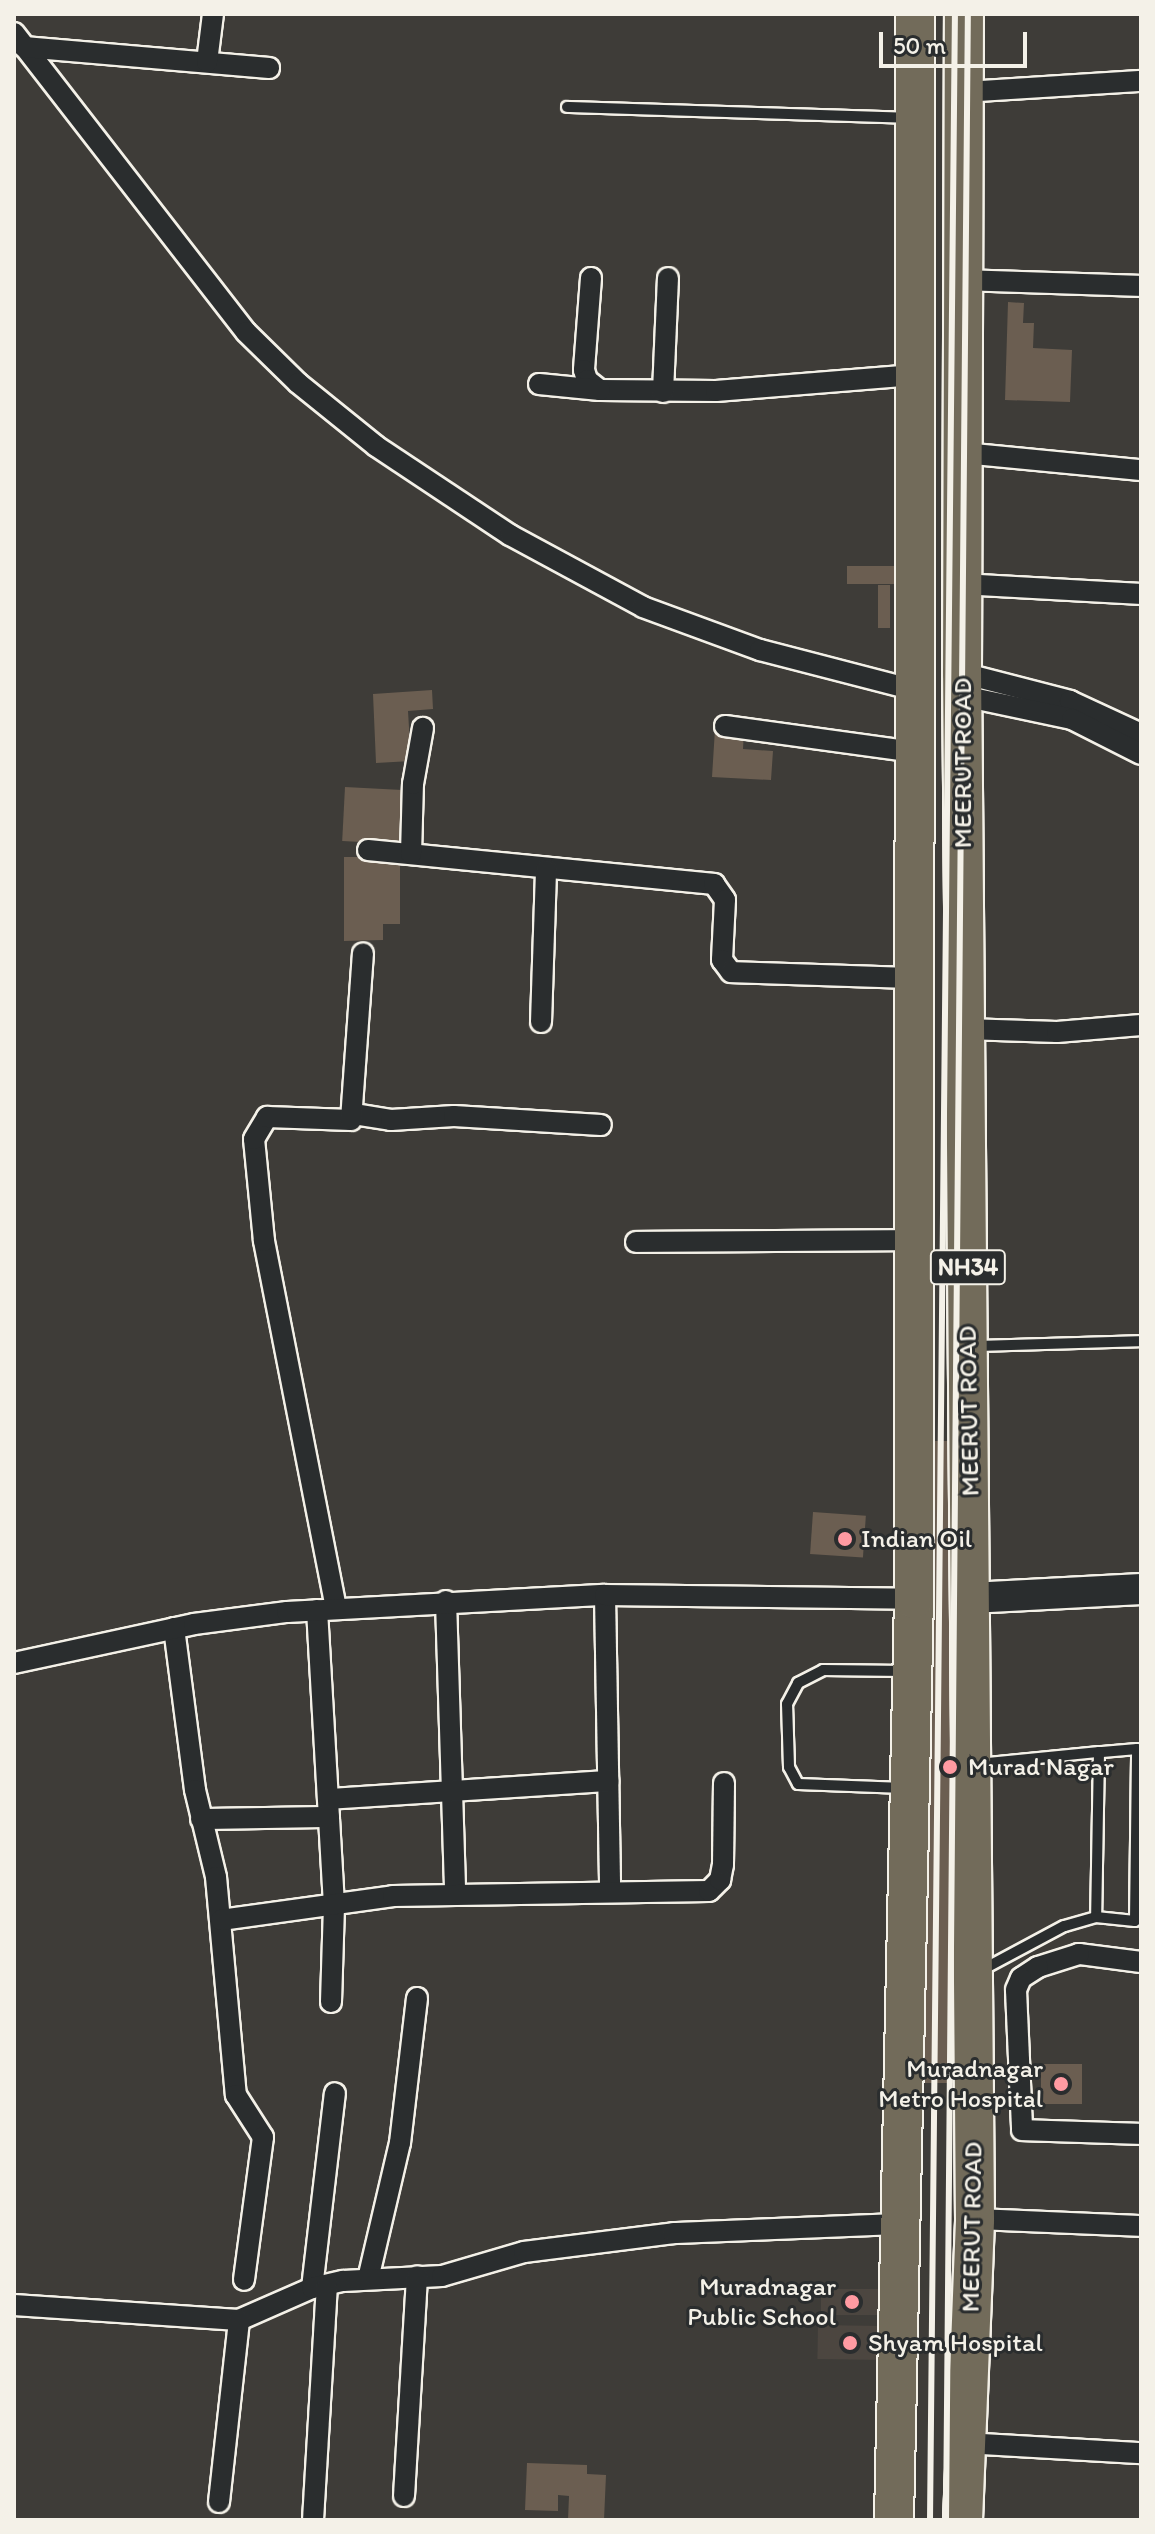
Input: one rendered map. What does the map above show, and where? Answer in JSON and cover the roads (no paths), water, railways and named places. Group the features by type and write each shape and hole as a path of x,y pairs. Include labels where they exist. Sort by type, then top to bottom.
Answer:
{"highway":[{"name":"MEERUT ROAD","path":"894,2520 914,1599 915,14"},
{"name":"MEERUT ROAD","path":"963,2520 975,2219 962,684 964,14"},
{"path":"915,1413 969,1415"}],"street":[{"path":"207,62 213,14"},
{"path":"31,44 269,68"},
{"path":"31,44 246,332 298,383 376,446 510,535 643,607 760,650 915,690"},
{"path":"964,92 1141,81"},
{"path":"591,278 584,370 587,380 600,390"},
{"path":"663,392 668,278"},
{"path":"963,280 1141,286"},
{"path":"539,384 663,392 914,375"},
{"path":"963,453 1141,470"},
{"path":"962,584 1141,594"},
{"path":"962,684 1141,720"},
{"path":"962,684 1072,719 1141,754"},
{"path":"1114,717 1141,734"},
{"path":"725,726 915,752"},
{"path":"411,854 413,784 423,728"},
{"path":"368,850 719,887 725,900 723,966 731,972 915,978"},
{"path":"541,1022 546,870"},
{"path":"331,2002 333,1903 327,1609 264,1241 254,1139 267,1117 346,1122 354,1114 354,1037 363,953"},
{"path":"965,1029 1057,1032 1141,1025"},
{"path":"354,1114 391,1120 463,1116 601,1125"},
{"path":"636,1242 915,1240"},
{"path":"971,1598 1141,1589"},
{"path":"14,1663 174,1628 327,1609 605,1595 914,1599"},
{"path":"605,1595 610,1891"},
{"path":"446,1601 455,1789 455,1895"},
{"path":"174,1628 201,1819 221,1920 236,2095 263,2137 244,2280"},
{"path":"201,1819 329,1808 455,1789 608,1781"},
{"path":"221,1920 333,1903 455,1895 610,1891 699,1893 715,1887 723,1865 724,1783"},
{"path":"1141,1962 1079,1954 1038,1967 1021,1978 1016,1990 1022,2130 1141,2134"},
{"path":"368,2279 400,2143 417,1998"},
{"path":"313,2520 320,2287 335,2093"},
{"path":"975,2219 1141,2226"},
{"path":"14,2305 239,2320 320,2287 368,2279 442,2276 524,2252 674,2233 900,2224"},
{"path":"404,2496 417,2276"},
{"path":"219,2502 239,2320"},
{"path":"966,2443 1141,2453"}],"lane":[{"path":"567,107 915,118"},
{"path":"968,1346 1141,1341"},
{"path":"910,1788 798,1784 789,1767 787,1704 798,1683 823,1670 913,1671"},
{"path":"972,1764 1139,1749 1135,1921 1096,1917 1064,1926 973,1975"},
{"path":"1096,1917 1099,1752"}],"railway":[{"path":"930,2520 955,14"},
{"path":"946,2520 968,14"}],"place":[{"name":"Indian Oil","path":"845,1539"},
{"name":"Murad Nagar","path":"950,1767"},
{"name":"Muradnagar Metro Hospital","path":"1061,2084"},
{"name":"Muradnagar Public School","path":"852,2302"},
{"name":"Shyam Hospital","path":"850,2343"}]}
